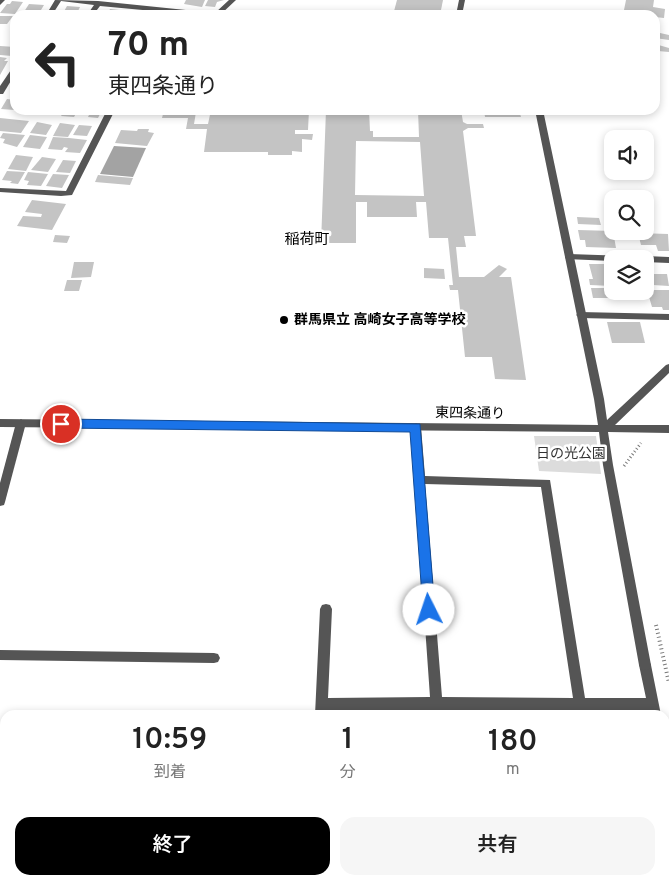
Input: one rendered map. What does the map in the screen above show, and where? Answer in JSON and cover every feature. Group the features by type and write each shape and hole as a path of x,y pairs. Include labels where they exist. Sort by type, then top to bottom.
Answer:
{"street":[{"path":"63,0 167,10"},
{"path":"222,10 233,0"},
{"path":"93,10 98,3"},
{"path":"0,92 8,80"},
{"path":"0,190 69,193 108,115"},
{"path":"326,609 322,709 436,703 580,704 654,709 608,465 604,429 540,115"},
{"path":"569,258 604,259"},
{"path":"654,259 669,260"},
{"path":"580,314 669,317"},
{"path":"604,429 669,368"},
{"name":"東四条通り","path":"0,423 669,429"},
{"path":"0,502 21,423"},
{"path":"416,427 436,703"},
{"path":"419,480 546,483 580,704"},
{"path":"0,655 214,658"}],"green space":[{"name":"日の光公園","path":"534,436 596,436 601,474 539,471"}],"shaded area":[{"path":"114,146 146,148 133,177 100,174"}],"building":[{"path":"186,0 205,0 202,7 184,4"},
{"path":"208,0 224,0 217,2 215,7 205,6"},
{"path":"397,0 443,0 441,10 394,10"},
{"path":"626,0 654,0 653,7 665,9 664,18 660,18 660,10 624,10"},
{"path":"12,1 23,2 18,10 10,10 10,14 0,13 7,4 10,4"},
{"path":"29,4 44,5 41,10 25,10"},
{"path":"67,6 80,7 78,10 65,10"},
{"path":"0,16 10,16 7,24 0,24"},
{"path":"660,33 669,35 669,40 660,39"},
{"path":"660,45 669,48 669,52 660,51"},
{"path":"0,46 10,47 10,56 0,55"},
{"path":"0,57 7,58 4,61 8,61 0,75"},
{"path":"7,99 10,99 10,110 1,109"},
{"path":"62,115 75,115 74,117"},
{"path":"89,115 100,115 98,118 88,117"},
{"path":"163,115 196,115 194,124 208,124 210,115 309,115 308,130 295,130 295,134 313,134 312,140 302,139 302,152 292,151 292,155 268,155 268,152 204,152 207,129 186,129 188,118 162,118"},
{"path":"326,115 369,115 370,131 373,131 373,137 419,137 418,115 462,115 463,122 467,124 483,124 484,128 468,128 463,131 476,236 464,236 466,247 456,247 459,277 484,277 499,265 507,269 499,277 511,277 526,380 495,379 492,357 465,357 458,290 450,290 449,285 453,285 448,238 429,238 426,202 416,202 417,217 367,217 367,202 356,202 356,243 321,243","holes":["356,141 420,142 424,196 355,195"]},
{"path":"485,115 520,115 521,117 485,117"},
{"path":"0,118 29,121 21,133 0,131"},
{"path":"37,122 52,125 46,135 30,133"},
{"path":"60,123 75,125 68,137 53,136"},
{"path":"79,125 92,126 87,136 73,135"},
{"path":"138,129 149,129 148,132 154,133 147,146 115,143 121,130 137,131"},
{"path":"3,133 25,135 17,147 3,143 5,139 0,138"},
{"path":"30,135 47,137 40,149 23,147"},
{"path":"53,137 87,140 80,153 65,152 68,148 64,147 62,150 48,149"},
{"path":"16,155 33,157 26,171 8,169"},
{"path":"42,157 56,159 48,172 31,170"},
{"path":"63,160 76,161 70,173 56,172"},
{"path":"7,171 25,172 18,184 2,180"},
{"path":"28,172 48,174 41,186 27,185 29,181 24,180"},
{"path":"53,174 69,175 62,188 46,186"},
{"path":"98,175 133,178 130,185 95,182"},
{"path":"32,200 66,204 52,230 17,226 23,216 41,217 42,214 25,212"},
{"path":"577,217 599,218 601,225 578,224"},
{"path":"578,230 604,231 604,240 615,240 616,248 586,247 585,240 580,240"},
{"path":"654,234 668,234 669,251 658,251 656,245 641,245 640,240 654,240"},
{"path":"55,235 70,236 67,243 53,242"},
{"path":"74,262 94,262 91,277 71,278"},
{"path":"589,264 604,264 604,286 590,285 589,279 593,279"},
{"path":"424,268 444,269 445,279 424,278"},
{"path":"654,274 667,274 669,286 654,285"},
{"path":"67,280 82,280 79,291 64,291"},
{"path":"591,288 604,288 604,298 593,298"},
{"path":"654,290 669,290 669,310 663,310 662,307 652,307 650,300 654,300"},
{"path":"607,322 640,322 645,343 612,343"}],"place":[{"name":"群馬県立 高崎女子高等学校","path":"284,320"}],"district":[{"name":"稲荷町","path":"307,240"}],"route":[{"path":"61,424 416,427 429,610"}]}
